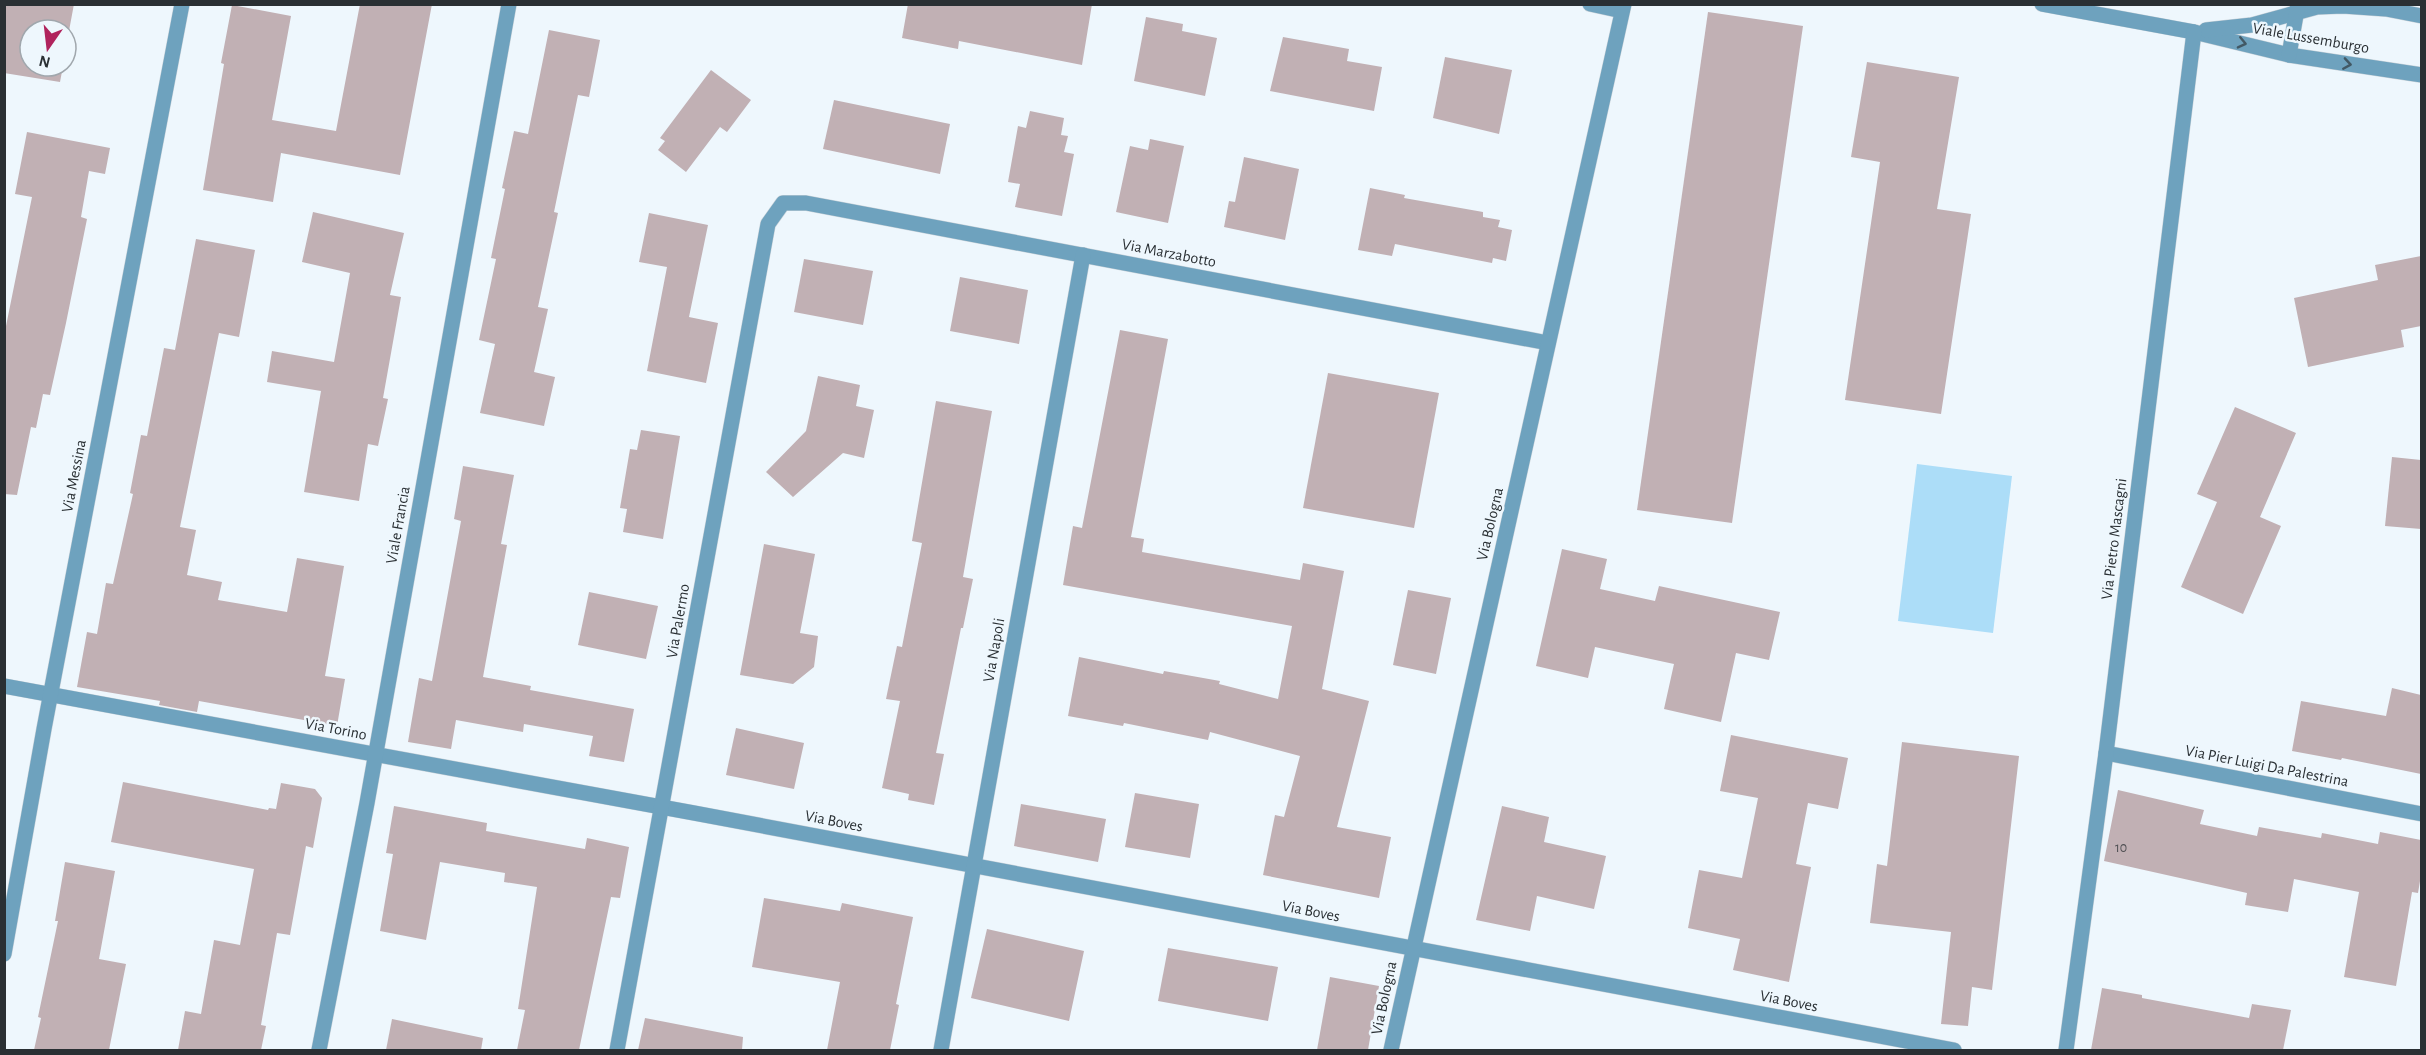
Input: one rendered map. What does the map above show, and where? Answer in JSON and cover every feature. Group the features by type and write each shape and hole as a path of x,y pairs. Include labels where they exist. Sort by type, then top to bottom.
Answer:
{"street":[{"name":"Via Messina","path":"4,954 182,4"},
{"name":"Viale Francia","path":"319,1050 375,754 509,4"},
{"path":"1590,4 1623,8"},
{"name":"Viale Lussemburgo","path":"2042,4 2194,32 2289,54 2421,75"},
{"name":"Viale Lussemburgo","path":"2194,32 2252,25 2297,9 2317,7 2386,9 2421,15"},
{"name":"Via Bologna","path":"1390,1050 1623,8"},
{"path":"2289,54 2297,9"},
{"name":"Via Pietro Mascagni","path":"2066,1050 2106,753 2194,32"},
{"name":"Via Marzabotto","path":"783,203 806,203 1548,343"},
{"name":"Via Palermo","path":"617,1050 768,224 783,203"},
{"name":"Via Napoli","path":"941,1050 1083,255"},
{"name":"Via Torino","path":"4,686 662,807"},
{"name":"Via Pier Luigi Da Palestrina","path":"2106,753 2421,814"},
{"name":"Via Boves","path":"662,807 1954,1050"}],"shaded area":[{"path":"1917,464 2012,476 1993,633 1898,621"}],"building":[{"path":"4,4 74,4 71,18 18,18 18,75 4,73"},
{"path":"360,4 432,4 400,175 281,153 273,202 203,190 224,64 221,63 232,5 291,16 272,120 336,131"},
{"path":"908,4 1092,4 1082,65 959,41 958,49 902,38"},
{"path":"1708,12 1803,26 1732,523 1637,510"},
{"path":"1146,17 1183,24 1182,31 1217,38 1205,96 1134,81"},
{"path":"549,30 600,40 589,97 578,95 554,212 558,213 538,307 548,309 534,372 555,377 544,426 480,413 495,344 479,340 496,259 491,258 514,131 528,134"},
{"path":"1283,37 1349,49 1347,61 1382,67 1374,111 1270,91"},
{"path":"1445,57 1512,70 1499,134 1433,118"},
{"path":"1867,62 1959,77 1937,209 1971,214 1941,414 1845,400 1880,162 1851,157"},
{"path":"711,70 751,100 727,132 720,127 686,172 658,150 665,141 660,138"},
{"path":"35,78 61,78 60,82"},
{"path":"834,100 950,124 940,174 823,149"},
{"path":"1030,111 1064,118 1061,135 1068,136 1064,152 1074,154 1062,216 1015,207 1020,184 1008,182 1018,126 1026,128"},
{"path":"27,132 110,148 105,174 89,171 81,217 87,219 50,395 43,394 36,428 31,427 17,495 4,494 4,336 32,197 15,194"},
{"path":"1150,139 1184,146 1168,223 1116,212 1130,146 1148,150"},
{"path":"1244,157 1299,169 1285,240 1224,227 1229,201 1235,202"},
{"path":"1370,188 1405,195 1404,198 1483,212 1483,217 1500,220 1498,227 1512,230 1506,261 1493,258 1492,263 1395,244 1392,256 1358,250"},
{"path":"313,212 404,233 390,295 401,297 383,398 388,399 378,446 368,444 359,501 304,492 321,391 267,382 272,351 334,362 350,273 302,262"},
{"path":"649,213 708,225 689,317 718,323 706,383 647,371 667,267 639,262"},
{"path":"196,239 255,250 239,337 219,333 180,527 196,530 187,575 222,582 218,600 287,612 297,558 344,566 325,676 345,679 337,726 199,701 197,712 159,705 160,701 77,687 87,632 97,634 106,583 113,584 133,494 130,493 141,435 147,436 164,348 175,350"},
{"path":"2421,256 2421,326 2401,330 2404,347 2308,367 2294,298 2378,280 2375,265"},
{"path":"804,259 873,271 863,325 794,312"},
{"path":"960,277 1028,290 1019,344 950,331"},
{"path":"1120,330 1168,339 1131,537 1144,539 1142,552 1300,580 1303,563 1344,571 1322,689 1369,701 1337,827 1391,837 1379,898 1263,875 1275,815 1284,817 1300,756 1210,732 1208,740 1124,723 1123,726 1068,716 1079,657 1163,674 1164,671 1220,681 1219,684 1278,699 1292,626 1063,585 1073,526 1082,528"},
{"path":"1328,373 1439,393 1414,528 1303,508"},
{"path":"818,376 860,385 856,406 874,410 864,458 843,453 793,497 766,472 806,431"},
{"path":"936,401 992,411 963,577 973,579 936,753 944,754 934,805 908,800 909,794 882,788 900,701 886,699 897,646 902,647 922,543 912,541"},
{"path":"2235,407 2296,433 2260,517 2281,526 2243,614 2181,587 2217,502 2197,494"},
{"path":"641,430 680,436 663,539 623,532 627,509 620,508 630,449 637,450"},
{"path":"2392,457 2421,460 2421,529 2385,526"},
{"path":"463,466 514,475 501,544 507,545 483,677 531,686 530,690 634,709 624,762 589,756 593,736 524,724 523,732 456,720 451,749 408,742 419,678 432,681 461,521 454,519"},
{"path":"764,544 815,554 800,633 818,636 814,667 793,684 740,675"},
{"path":"1562,549 1607,559 1600,589 1655,601 1659,586 1780,612 1769,660 1736,653 1721,722 1664,709 1674,664 1595,647 1588,678 1536,666"},
{"path":"1408,590 1451,598 1436,674 1393,665"},
{"path":"589,592 658,606 646,659 578,645"},
{"path":"2392,688 2421,695 2421,774 2342,758 2341,760 2292,751 2301,701 2386,716"},
{"path":"736,728 804,743 794,789 726,775"},
{"path":"1731,735 1848,758 1838,809 1808,803 1796,864 1811,867 1789,982 1733,970 1740,939 1688,928 1699,870 1742,878 1758,798 1720,791"},
{"path":"1902,742 2019,756 1992,990 1972,987 1968,1026 1941,1024 1951,932 1870,923 1877,864 1887,866"},
{"path":"123,782 268,810 269,808 276,809 281,783 315,789 322,798 313,848 306,846 290,935 277,933 261,1025 266,1026 261,1050 178,1050 185,1011 201,1014 214,940 240,945 254,869 111,842"},
{"path":"2118,790 2204,810 2200,824 2257,836 2259,827 2321,838 2322,833 2378,844 2380,832 2421,840 2421,875 2418,893 2412,892 2396,986 2344,977 2359,892 2294,879 2288,912 2245,905 2247,893 2104,861"},
{"path":"1135,793 1199,804 1190,858 1125,847"},
{"path":"1021,804 1106,819 1098,862 1014,846"},
{"path":"394,806 487,823 486,831 585,849 587,838 629,847 620,898 611,897 579,1050 517,1050 525,1010 518,1009 537,887 504,882 505,873 440,862 426,940 380,931 393,854 386,853"},
{"path":"1502,806 1549,817 1544,842 1606,856 1594,909 1537,896 1530,931 1476,920"},
{"path":"65,862 115,871 99,959 126,964 109,1050 34,1050 41,1018 38,1017 58,921 55,921"},
{"path":"764,898 840,911 842,903 913,917 896,1004 899,1005 890,1050 827,1050 840,982 752,967"},
{"path":"987,929 1084,951 1069,1021 971,998"},
{"path":"1168,948 1278,967 1268,1021 1158,1001"},
{"path":"1330,977 1379,986 1368,1050 1317,1050"},
{"path":"2102,988 2249,1018 2252,1004 2291,1010 2283,1050 2091,1050"},
{"path":"645,1018 743,1037 742,1050 638,1050"},
{"path":"392,1019 483,1038 481,1050 386,1050"}]}
